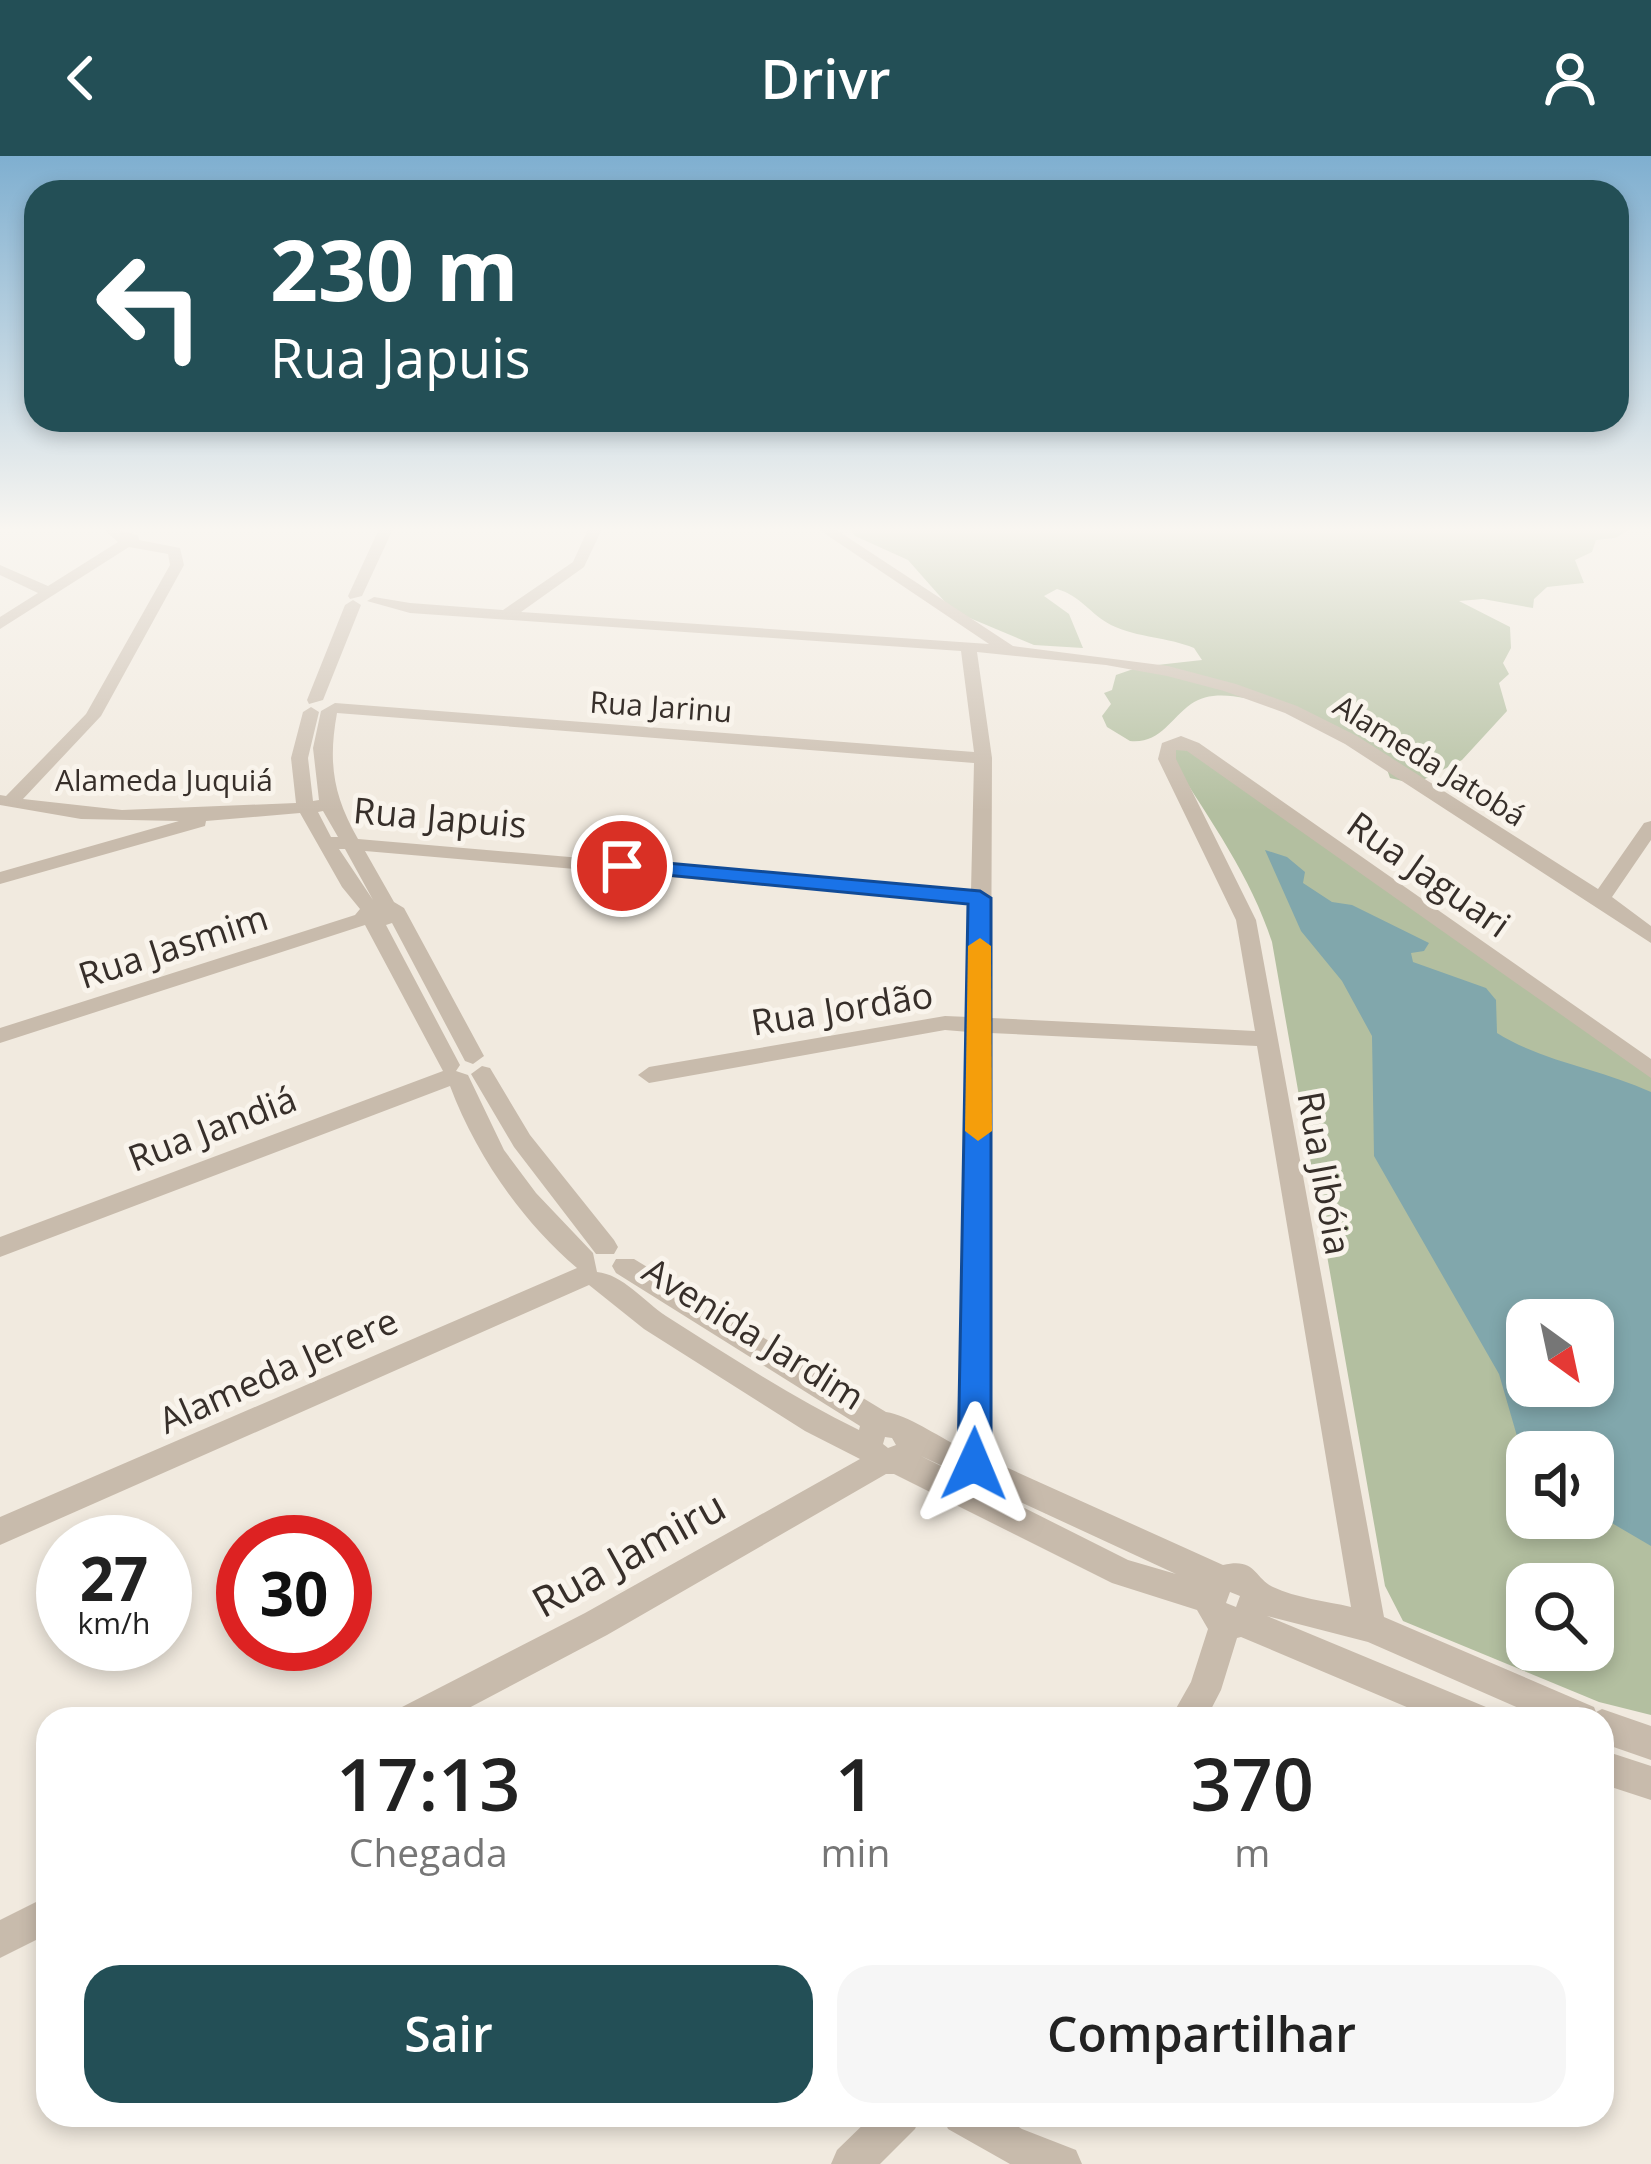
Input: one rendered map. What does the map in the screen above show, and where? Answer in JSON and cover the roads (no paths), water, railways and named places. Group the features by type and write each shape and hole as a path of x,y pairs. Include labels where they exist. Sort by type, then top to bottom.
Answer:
{"street":[{"path":"5,801 93,716 145,623"},
{"name":"Avenida Jardim","path":"356,623 298,768 303,808 351,889 378,914"},
{"name":"Alameda Jatobá","path":"615,623 1126,660 1270,699 1352,740 1624,914 1651,937"},
{"path":"918,644 943,623"},
{"path":"971,623 1010,650"},
{"path":"969,649 983,758 974,1464"},
{"name":"Avenida Jardim","path":"325,706 322,748 329,805 353,842 378,914 463,1071 474,1124 532,1209 600,1266 653,1322 814,1422 888,1446 974,1464 1231,1604 1449,1707"},
{"name":"Rua Jarinu","path":"325,706 983,758"},
{"name":"Rua Jaguari","path":"1168,747 1181,741 1202,754 1651,1070"},
{"name":"Rua Jibóia","path":"1168,747 1168,759 1246,920 1370,1627"},
{"name":"Alameda Juquiá","path":"5,801 97,814 217,815 329,805"},
{"path":"0,878 217,815"},
{"path":"1600,900 1651,827"},
{"name":"Rua Japuis","path":"325,842 980,898"},
{"name":"Rua Jasmim","path":"0,1036 378,914"},
{"path":"1624,914 1651,919"},
{"name":"Rua Jordão","path":"649,1075 945,1023 1264,1039"},
{"name":"Rua Jandiá","path":"0,1246 463,1071"},
{"name":"Alameda Jerere","path":"0,1531 600,1266"},
{"name":"Avenida Jardim","path":"888,1446 1103,1564 1167,1589 1370,1627 1554,1707"},
{"name":"Rua Jamiru","path":"437,1707 596,1624 888,1446"},
{"path":"1194,1707 1205,1690 1231,1604"},
{"path":"1614,1730 1651,1743"},
{"path":"1614,1771 1651,1783"},
{"path":"0,1940 36,1920"},
{"path":"851,2164 883,2127"},
{"path":"982,2127 1010,2144 1062,2164"}],"water":[{"path":"1265,850 1287,857 1305,872 1303,883 1332,902 1352,905 1429,943 1424,951 1411,953 1413,962 1486,988 1496,1000 1497,1033 1533,1051 1651,1092 1651,1546 1614,1524 1614,1431 1516,1431 1509,1407 1614,1407 1614,1299 1506,1299 1506,1398 1499,1374 1374,1156 1372,1036 1342,981 1301,931"}]}
